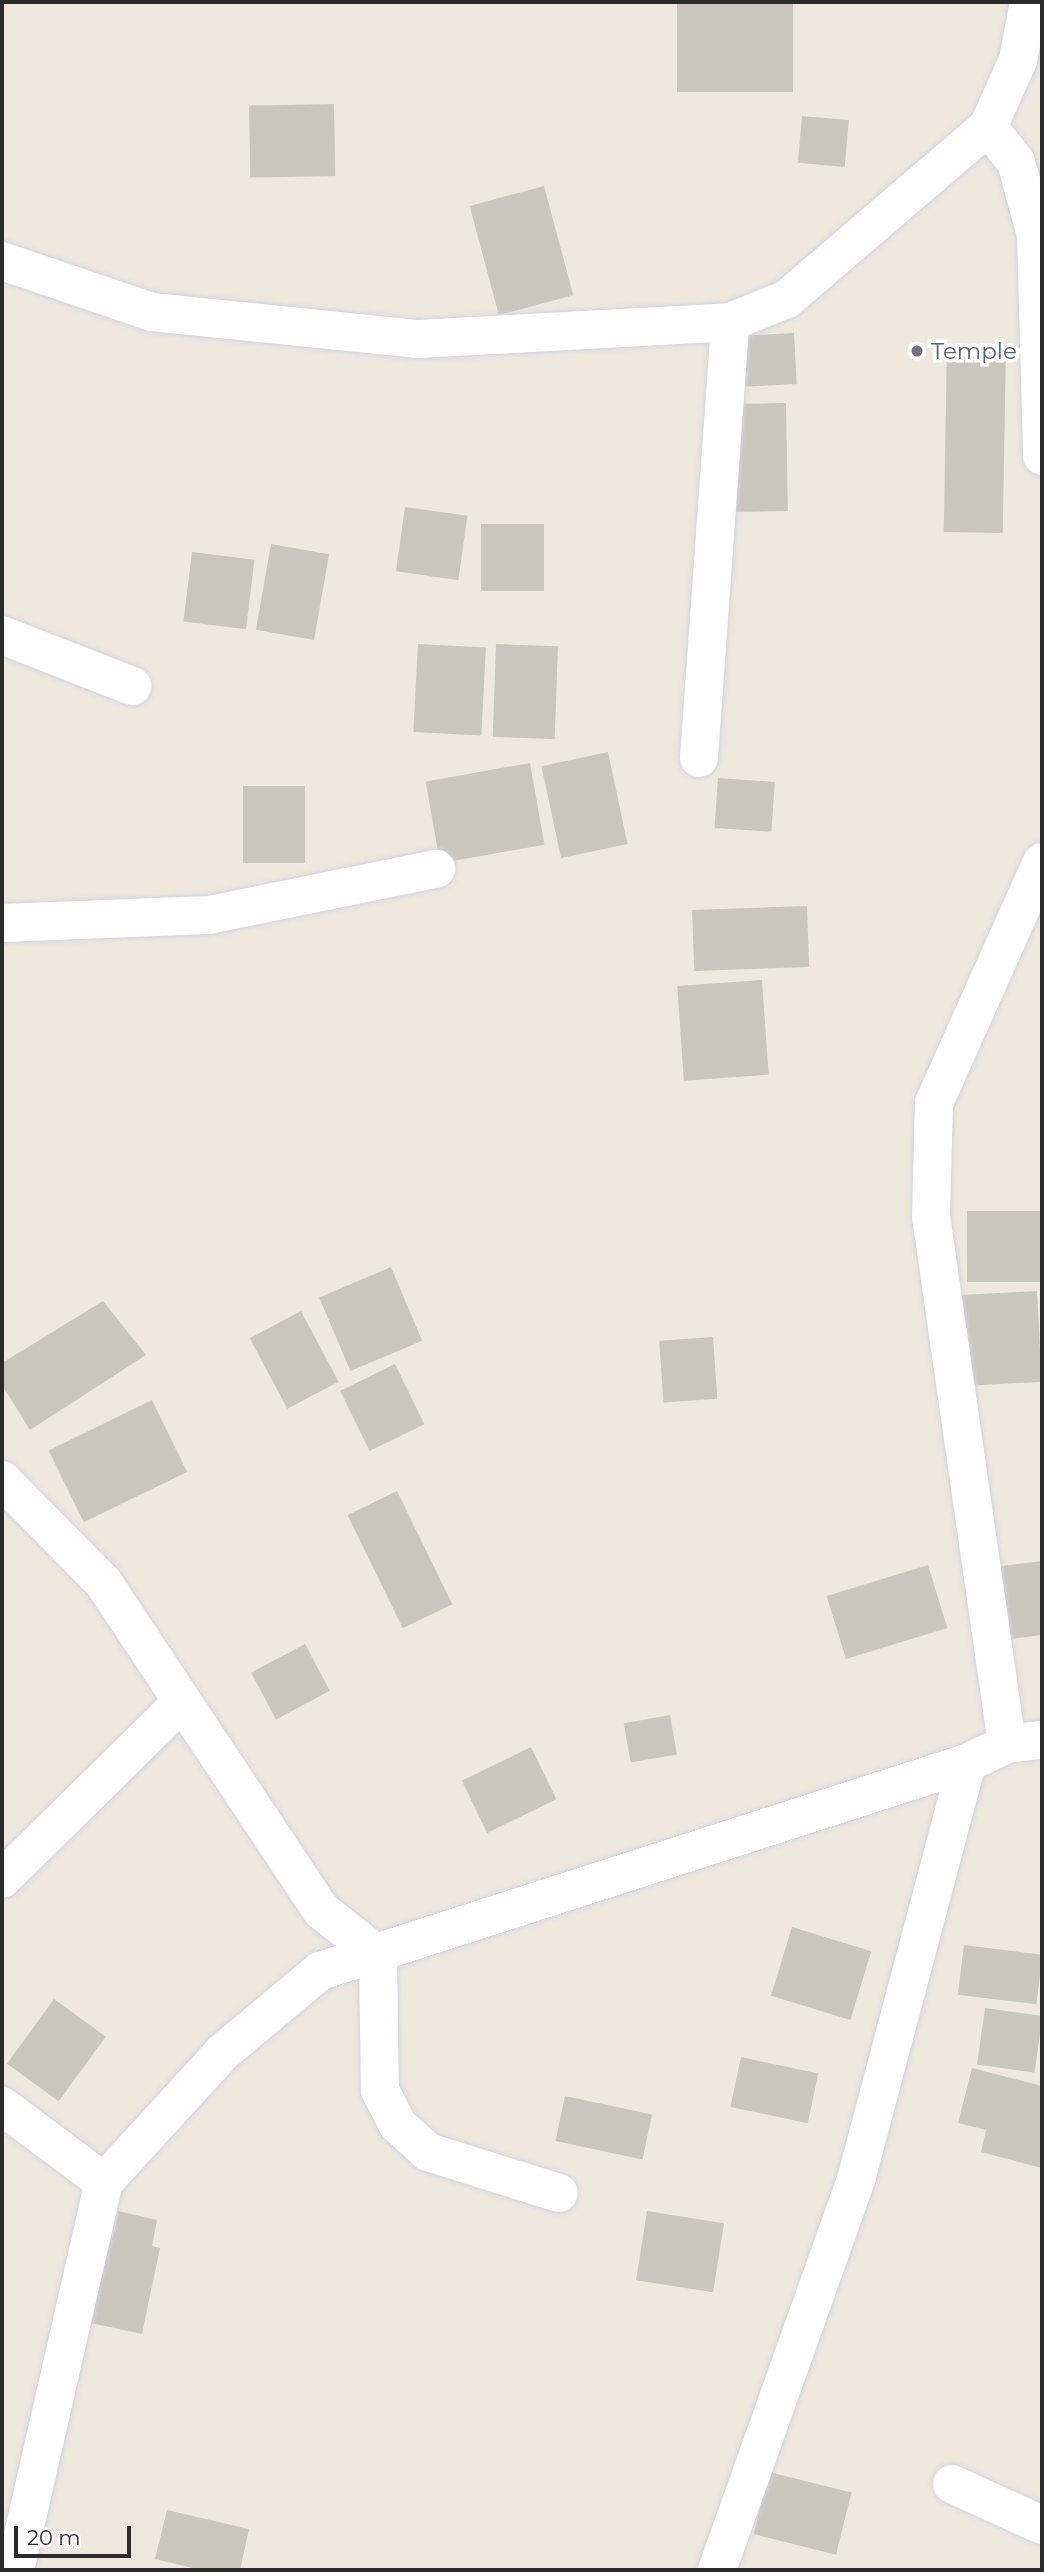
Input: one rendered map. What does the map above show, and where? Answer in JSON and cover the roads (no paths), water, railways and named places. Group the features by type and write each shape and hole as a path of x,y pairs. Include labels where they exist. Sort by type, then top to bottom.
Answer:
{"street":[{"path":"2,261 152,312 419,339 730,322 787,299 988,127 1018,60 1029,2"},
{"path":"988,127 1016,162 1039,235 1042,456"},
{"path":"699,758 730,322"},
{"path":"2,635 132,686"},
{"path":"15,2570 104,2182 251,2028 320,1971 378,1955 1025,1742 931,1216 934,1103 1042,862"},
{"path":"2,923 209,915 436,869"},
{"path":"2,1480 103,1582 181,1703 322,1911 378,1955"},
{"path":"2,1879 181,1703"},
{"path":"717,2570 857,2176 967,1763"},
{"path":"378,1955 380,2090 397,2124 428,2152 559,2193"},
{"path":"2,2106 104,2182"},
{"path":"952,2484 1042,2525"}],"place":[{"name":"Temple","path":"917,351"}]}
